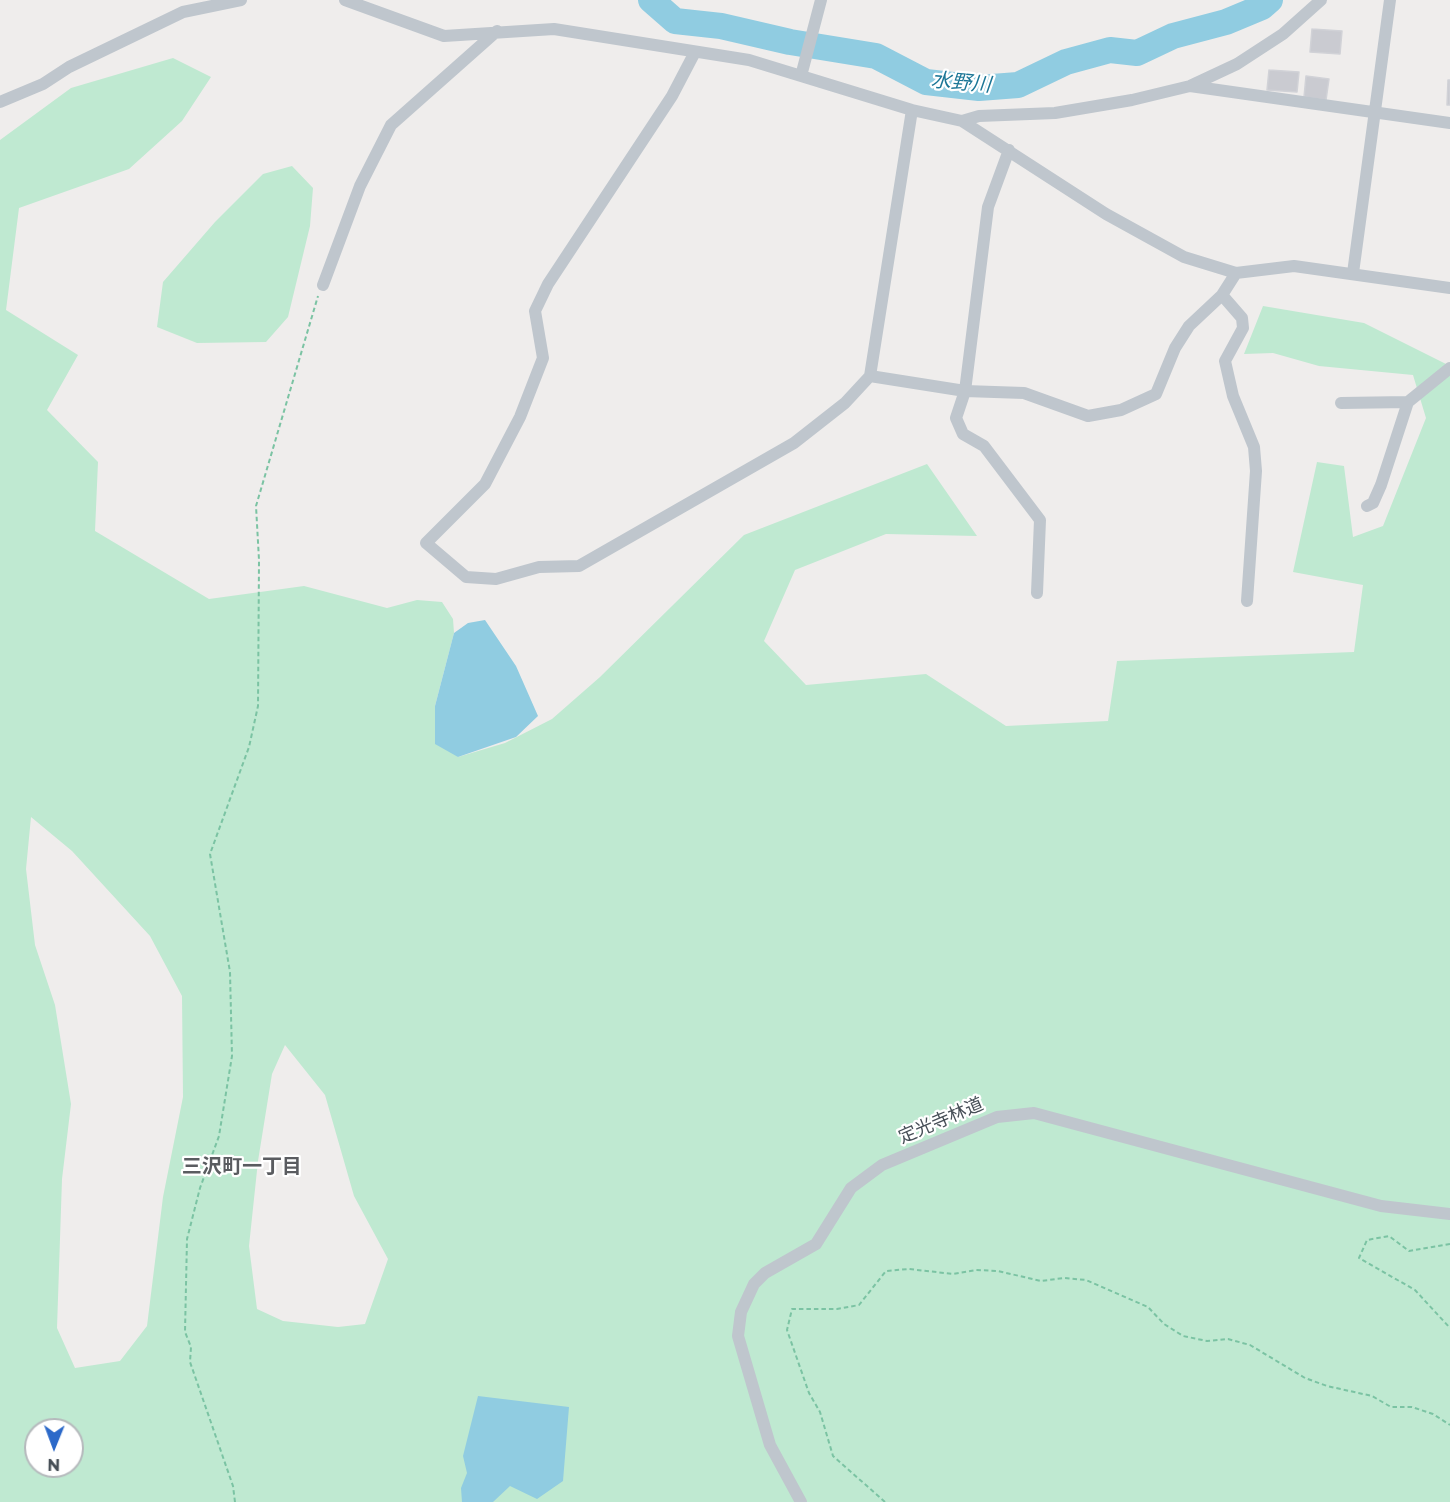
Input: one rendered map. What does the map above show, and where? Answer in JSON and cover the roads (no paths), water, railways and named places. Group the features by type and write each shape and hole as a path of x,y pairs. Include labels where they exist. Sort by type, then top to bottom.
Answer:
{"street":[{"path":"0,102 43,84 69,67 183,12 241,0"},
{"path":"345,0 444,36 554,29 748,60 802,72 912,110 962,121 1138,232 1184,257 1236,273 1294,266 1450,288"},
{"path":"802,72 821,0"},
{"path":"962,121 979,116 1054,113 1132,100 1190,86 1237,64 1283,34 1321,0"},
{"path":"1353,273 1390,0"},
{"path":"323,285 360,186 391,125 497,32"},
{"path":"695,52 672,96 548,284 535,311 543,358 520,417 485,484 426,543 466,578 496,579 539,567 579,566 794,443 845,402 870,376 912,110"},
{"path":"1190,86 1450,123"},
{"path":"1009,150 988,207 965,391 956,418 963,434 984,446 1040,520 1037,593"},
{"path":"870,376 965,391 1024,393 1088,416 1122,410 1155,394 1175,348 1189,326 1222,295 1236,273"},
{"path":"1222,295 1242,318 1243,328 1225,361 1233,396 1254,447 1256,463 1248,601"},
{"path":"1367,506 1372,503 1381,485 1408,402 1450,368"},
{"path":"1341,403 1408,402"},
{"name":"定光寺林道","path":"801,1502 770,1445 738,1336 741,1312 754,1284 765,1273 816,1245 851,1188 882,1165 997,1117 1034,1113 1381,1206 1450,1214"}],"water":[{"path":"485,620 516,666 538,716 516,737 458,757 435,744 435,706 454,633 468,623"},
{"path":"478,1396 569,1407 563,1481 537,1499 510,1486 493,1502 462,1502 461,1488 467,1473 463,1456"}],"waterway":[{"name":"水野川","path":"651,0 675,21 721,26 790,42 876,56 926,82 979,88 1018,85 1066,62 1110,50 1137,53 1173,36 1226,22 1262,7 1270,0"}],"district":[{"name":"三沢町一丁目","path":"242,1167"}]}
